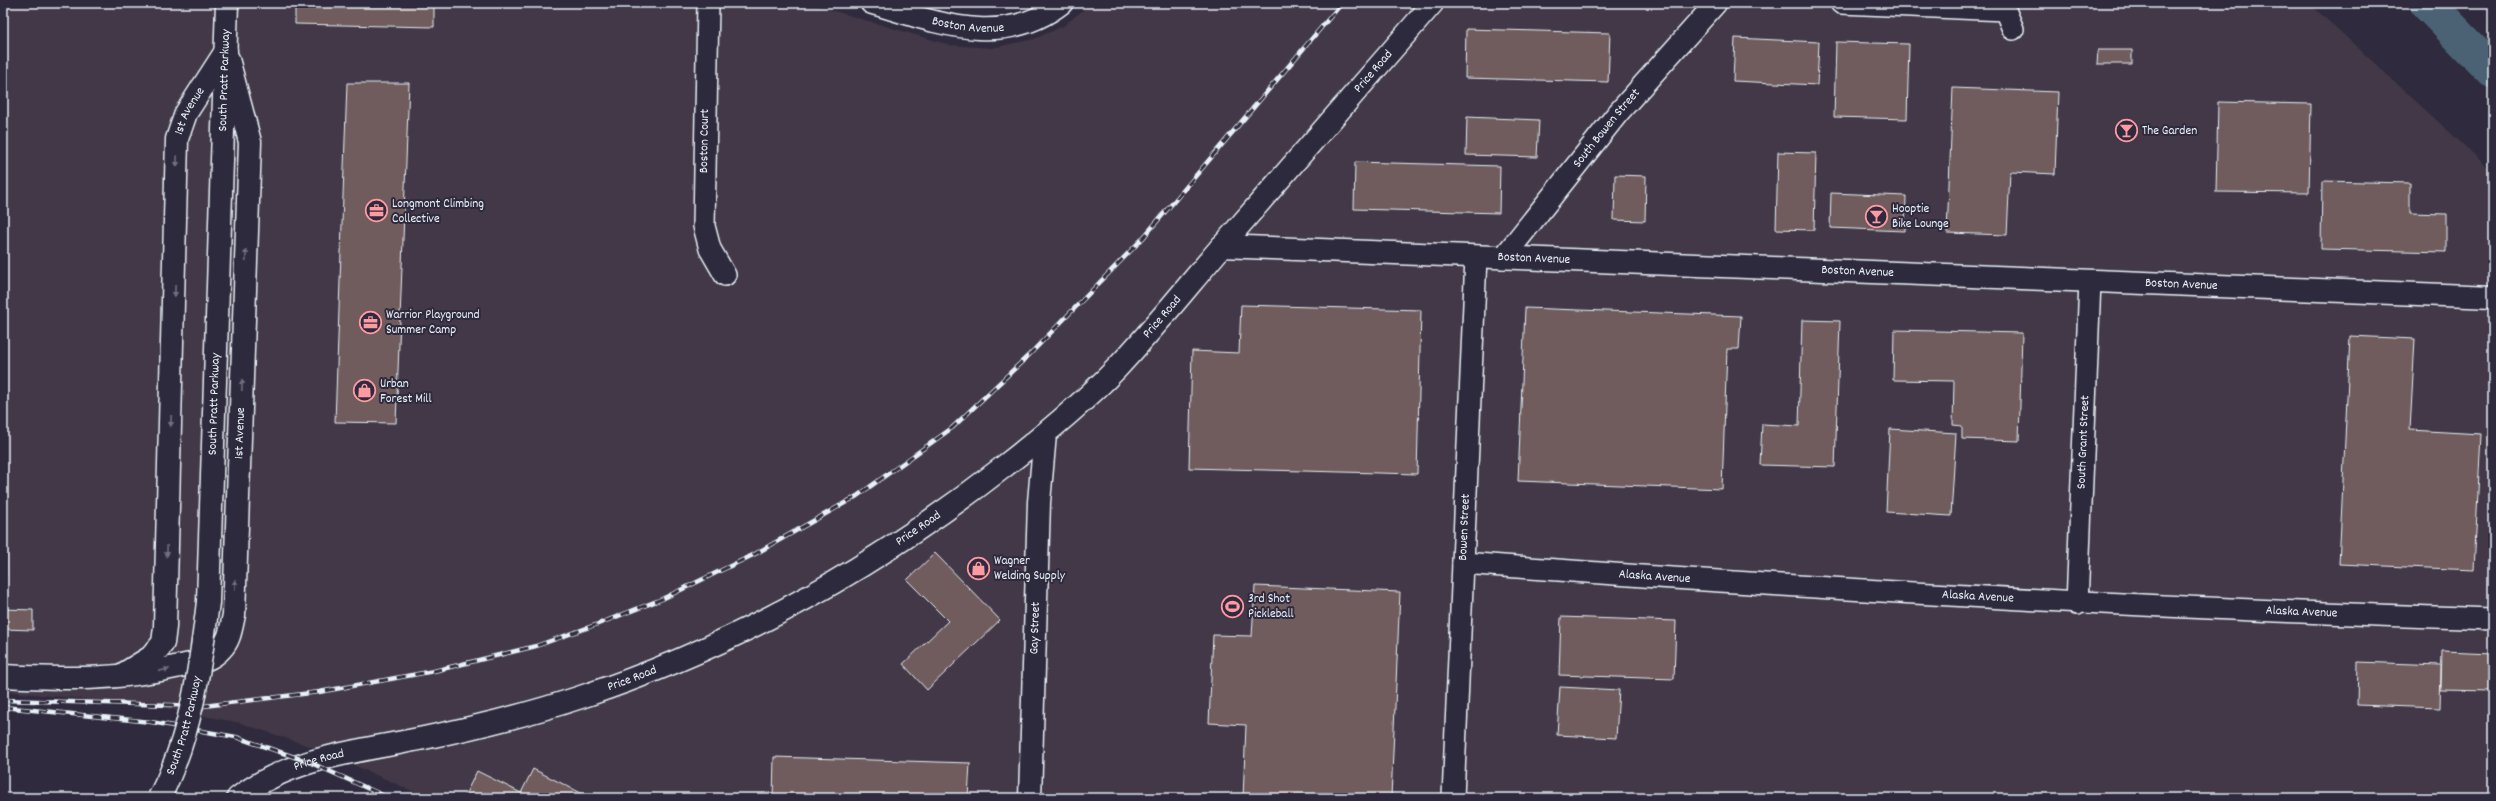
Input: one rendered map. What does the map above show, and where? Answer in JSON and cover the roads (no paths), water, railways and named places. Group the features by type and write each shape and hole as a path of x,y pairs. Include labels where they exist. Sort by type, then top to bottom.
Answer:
{"street":[{"name":"South Pratt Parkway","path":"159,798 170,778 184,737 194,696 208,602 227,3"},
{"name":"Boston Court","path":"708,3 704,226 710,249 725,275"},
{"name":"Boston Avenue","path":"871,3 954,27 991,29 1028,22 1053,10 1062,3"},
{"name":"Price Road","path":"238,798 274,776 309,762 486,725 581,697 641,676 749,628 866,563 952,507 1044,434 1116,369 1433,3"},
{"name":"South Bowen Street","path":"1503,258 1618,113 1716,3"},
{"path":"1841,3 2004,10 2013,28"},
{"name":"1st Avenue","path":"112,678 131,670 151,657 163,643 172,396 177,139 186,113 226,52"},
{"name":"1st Avenue","path":"3,676 80,680 146,674 206,660 221,650 229,639 234,616 250,142 226,52"},
{"name":"Boston Avenue","path":"1222,246 2493,297"},
{"name":"Bowen Street","path":"1453,798 1476,257"},
{"name":"South Grant Street","path":"2077,604 2090,281"},
{"name":"Gay Street","path":"1030,798 1039,502 1044,434"},
{"name":"Alaska Avenue","path":"1463,563 1716,582 2077,604 2493,619"}],"waterway":[{"path":"2427,3 2493,71"}],"railway":[{"path":"3,700 204,706 319,692 434,671 536,646 598,624 662,599 755,554 857,496 952,428 1030,354 1143,238 1342,3"},
{"path":"3,707 151,722 236,737 309,762 389,798"}],"place":[{"name":"The Garden","path":"2127,131"},
{"name":"Longmont Climbing Collective","path":"376,211"},
{"name":"Hooptie Bike Lounge","path":"1876,216"},
{"name":"Warrior Playground Summer Camp","path":"371,322"},
{"name":"Urban Forest Mill","path":"365,391"},
{"name":"Wagner Welding Supply","path":"979,568"},
{"name":"3rd Shot Pickleball","path":"1233,606"}]}
